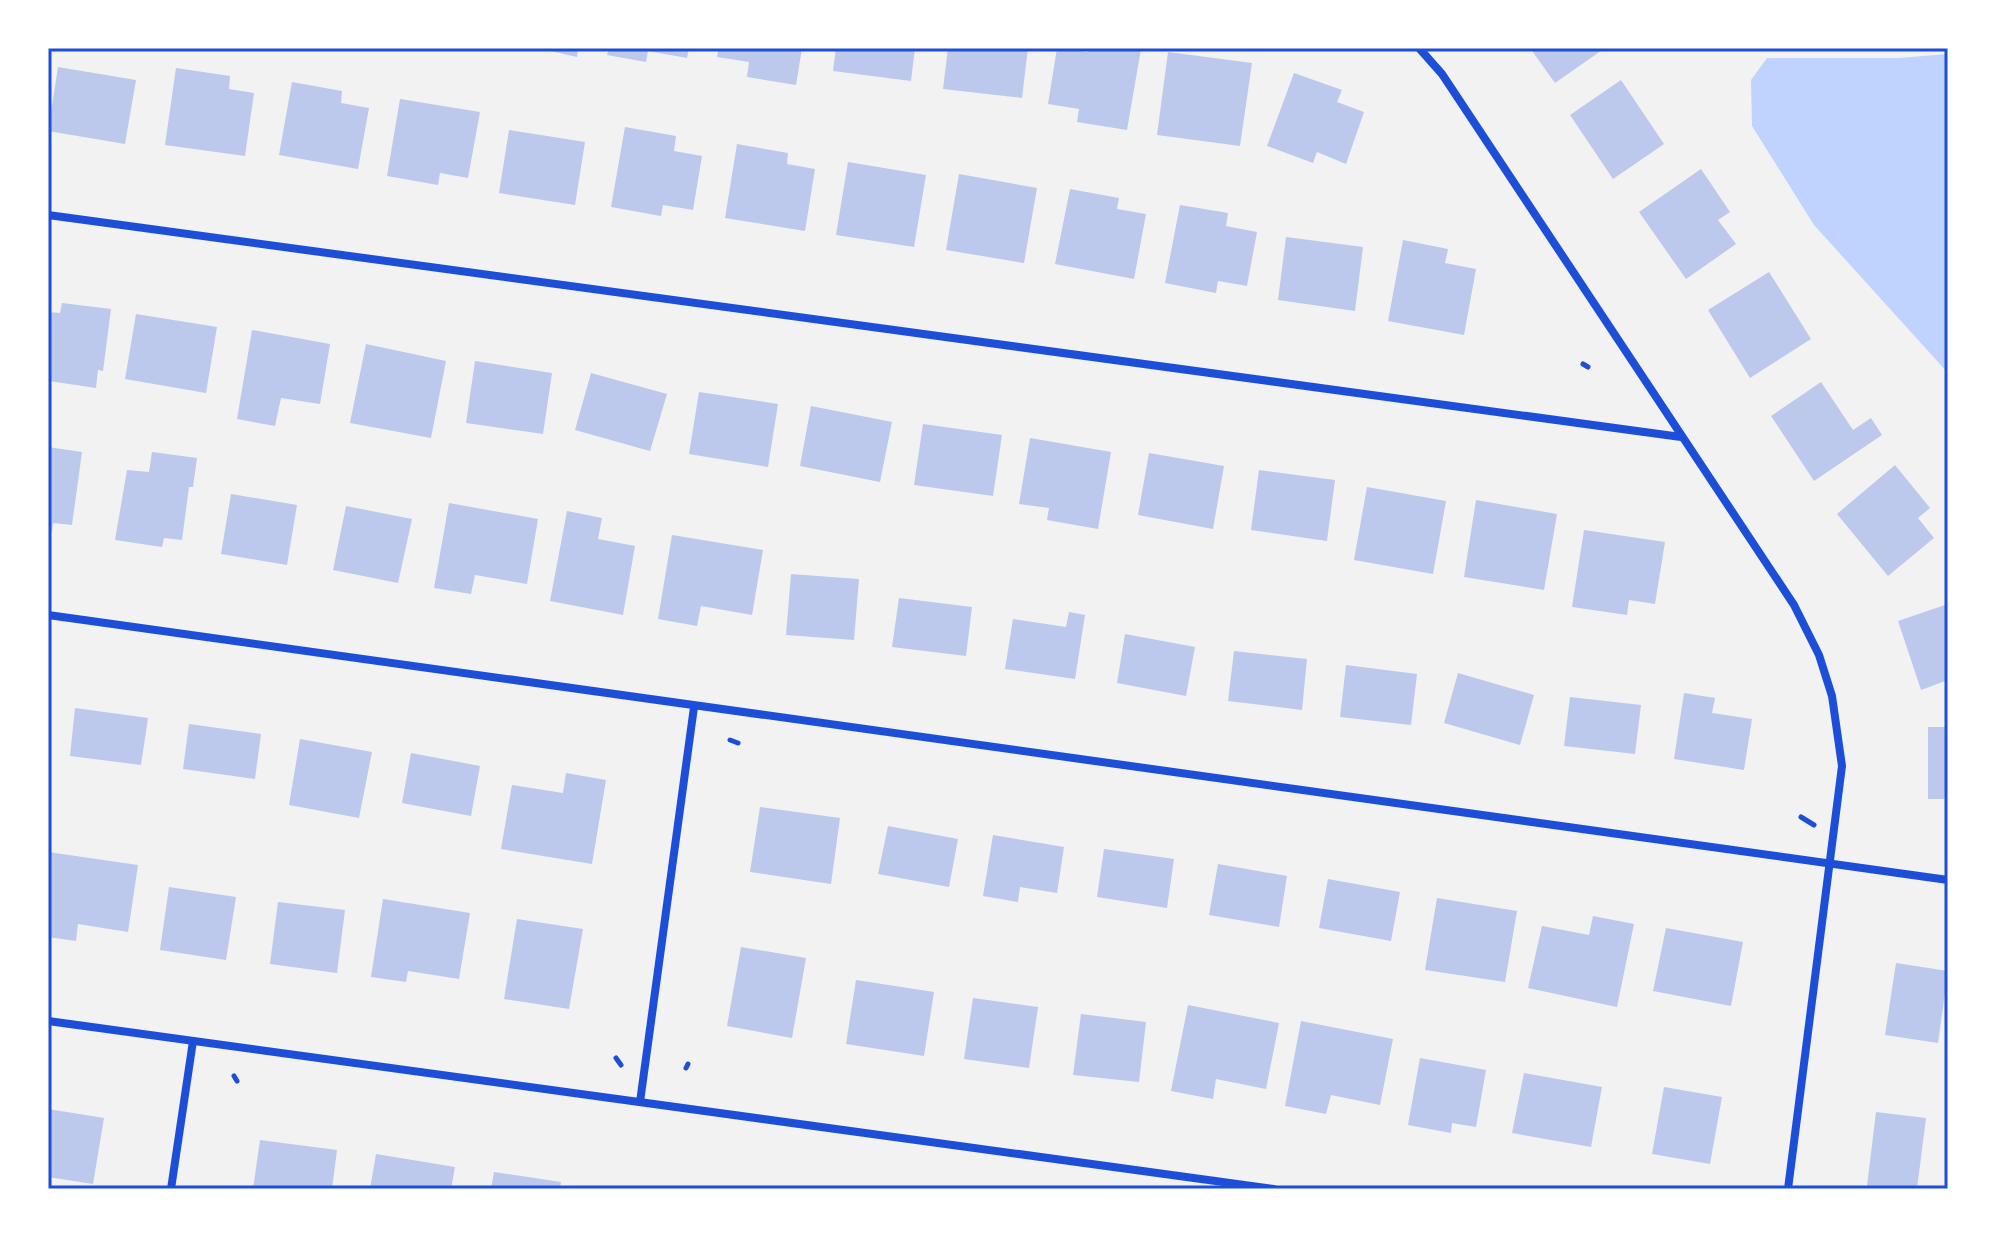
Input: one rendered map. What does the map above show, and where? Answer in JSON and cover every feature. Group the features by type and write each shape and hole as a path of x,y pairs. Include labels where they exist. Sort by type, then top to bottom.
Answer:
{"street":[{"path":"1419,48 1442,74 1794,605 1819,655 1832,696 1842,766 1788,1189"},
{"path":"48,215 1681,437"},
{"path":"48,615 1948,880"},
{"path":"640,1102 694,707"},
{"path":"48,1021 1274,1189"},
{"path":"171,1189 193,1041"}],"path":[{"path":"730,740 738,743"},
{"path":"1801,817 1814,825"},
{"path":"616,1058 621,1065"}],"water":[{"path":"1948,54 1948,373 1814,225 1752,126 1751,80 1767,58 1899,58"}],"building":[{"path":"538,48 578,48 577,57"},
{"path":"609,48 689,48 687,58 648,51 646,62 607,55"},
{"path":"719,48 802,48 796,85 747,77 749,62 717,57"},
{"path":"836,48 915,48 911,81 833,71"},
{"path":"948,48 1028,48 1022,98 943,89"},
{"path":"1057,48 1088,52 1089,48 1141,49 1127,130 1077,122 1079,109 1048,104"},
{"path":"1530,48 1605,48 1555,83"},
{"path":"1168,52 1252,63 1240,146 1157,135"},
{"path":"58,67 136,80 125,144 48,131"},
{"path":"176,68 230,76 229,89 254,93 245,156 165,145"},
{"path":"1294,73 1342,90 1337,102 1364,112 1346,164 1317,152 1313,163 1267,146"},
{"path":"1621,80 1664,144 1613,179 1570,115"},
{"path":"292,82 342,91 341,103 369,108 358,169 279,155"},
{"path":"400,99 480,112 468,178 440,173 438,185 387,176"},
{"path":"625,127 676,136 674,151 702,156 693,210 663,205 661,216 611,207"},
{"path":"509,130 585,142 575,205 499,193"},
{"path":"737,144 788,153 787,164 815,169 805,231 725,218"},
{"path":"848,162 926,175 914,247 836,235"},
{"path":"1701,169 1730,212 1718,220 1736,244 1686,279 1639,212"},
{"path":"959,174 1037,188 1024,263 946,250"},
{"path":"1070,189 1119,198 1117,209 1146,214 1134,279 1055,264"},
{"path":"1180,205 1228,213 1226,226 1257,232 1247,286 1218,281 1216,293 1165,283"},
{"path":"1286,237 1363,247 1355,311 1278,300"},
{"path":"1403,240 1448,249 1445,263 1476,269 1464,335 1388,321"},
{"path":"1769,272 1811,339 1750,378 1708,310"},
{"path":"62,303 111,309 103,371 98,370 96,388 49,381 48,312 60,313"},
{"path":"136,314 217,327 206,393 125,379"},
{"path":"252,330 330,344 320,404 281,398 275,426 237,419"},
{"path":"366,344 446,361 431,438 350,423"},
{"path":"475,361 552,373 543,434 466,423"},
{"path":"591,373 667,394 650,451 575,430"},
{"path":"1821,382 1853,430 1871,418 1882,435 1814,481 1771,416"},
{"path":"699,392 778,404 768,467 689,454"},
{"path":"811,406 892,422 880,482 800,466"},
{"path":"923,424 1002,435 993,496 914,485"},
{"path":"1030,438 1111,452 1098,529 1047,520 1049,508 1019,504"},
{"path":"48,447 82,452 72,525 53,523 52,532 48,531"},
{"path":"152,452 197,458 193,487 189,487 182,540 164,538 162,547 115,540 127,470 149,472"},
{"path":"1149,453 1224,466 1213,529 1138,515"},
{"path":"1895,465 1930,508 1918,518 1934,538 1888,576 1837,514"},
{"path":"1259,470 1335,480 1327,541 1251,530"},
{"path":"1367,487 1446,501 1433,574 1354,560"},
{"path":"231,494 297,505 287,565 221,554"},
{"path":"1476,500 1557,514 1544,590 1464,577"},
{"path":"449,503 538,519 527,584 475,575 471,594 434,588"},
{"path":"346,506 412,519 398,583 333,570"},
{"path":"567,511 602,518 598,539 635,546 623,615 550,601"},
{"path":"1584,530 1665,542 1655,604 1629,600 1627,615 1572,607"},
{"path":"672,535 763,550 752,615 701,606 697,626 658,619"},
{"path":"791,574 859,579 854,640 786,635"},
{"path":"899,598 972,607 966,656 892,647"},
{"path":"1945,605 1948,615 1948,680 1921,690 1898,621"},
{"path":"1069,612 1085,615 1075,679 1005,669 1013,619 1066,627"},
{"path":"1125,634 1195,647 1186,696 1117,683"},
{"path":"1234,651 1307,659 1302,710 1228,701"},
{"path":"1346,665 1417,674 1411,725 1340,717"},
{"path":"1458,673 1534,695 1520,745 1444,723"},
{"path":"1684,693 1715,698 1712,713 1752,719 1744,770 1674,759"},
{"path":"1570,697 1641,705 1635,754 1564,746"},
{"path":"75,708 148,718 141,765 70,756"},
{"path":"189,724 261,734 255,779 183,769"},
{"path":"1928,727 1948,727 1948,799 1928,799"},
{"path":"300,739 372,752 359,818 289,805"},
{"path":"411,753 480,766 471,816 402,803"},
{"path":"566,773 606,780 592,864 501,849 512,785 563,793"},
{"path":"760,807 840,818 831,884 750,872"},
{"path":"888,826 958,839 949,887 878,874"},
{"path":"993,835 1064,847 1057,893 1020,887 1018,902 983,896"},
{"path":"1104,849 1174,859 1167,908 1097,897"},
{"path":"48,852 138,865 128,932 78,924 76,941 48,937"},
{"path":"1218,864 1287,876 1279,927 1209,915"},
{"path":"1328,879 1400,892 1391,941 1319,928"},
{"path":"169,887 236,897 226,960 160,950"},
{"path":"1437,898 1517,911 1505,982 1425,970"},
{"path":"383,899 470,913 459,979 408,971 406,982 371,977"},
{"path":"278,902 345,910 337,973 270,964"},
{"path":"1593,916 1634,924 1617,1007 1528,988 1542,926 1589,935"},
{"path":"517,919 583,929 569,1009 504,999"},
{"path":"1666,928 1743,942 1731,1006 1653,991"},
{"path":"741,947 806,958 792,1038 727,1026"},
{"path":"1896,963 1948,971 1938,1043 1885,1035"},
{"path":"856,980 934,992 924,1056 846,1044"},
{"path":"973,998 1038,1007 1029,1068 964,1059"},
{"path":"1188,1005 1279,1023 1266,1089 1216,1079 1213,1099 1171,1091"},
{"path":"1081,1014 1146,1022 1139,1082 1073,1075"},
{"path":"1301,1021 1393,1039 1380,1105 1331,1095 1326,1114 1285,1106"},
{"path":"1420,1058 1486,1070 1476,1127 1452,1123 1451,1133 1408,1125"},
{"path":"1524,1073 1602,1087 1591,1147 1512,1133"},
{"path":"1664,1087 1722,1097 1710,1164 1652,1154"},
{"path":"48,1109 104,1118 93,1184 48,1177"},
{"path":"1876,1112 1926,1118 1917,1189 1867,1186"},
{"path":"260,1140 337,1150 332,1189 253,1189"},
{"path":"376,1154 455,1167 451,1189 370,1189"},
{"path":"494,1172 561,1182 560,1189 491,1189"}]}
